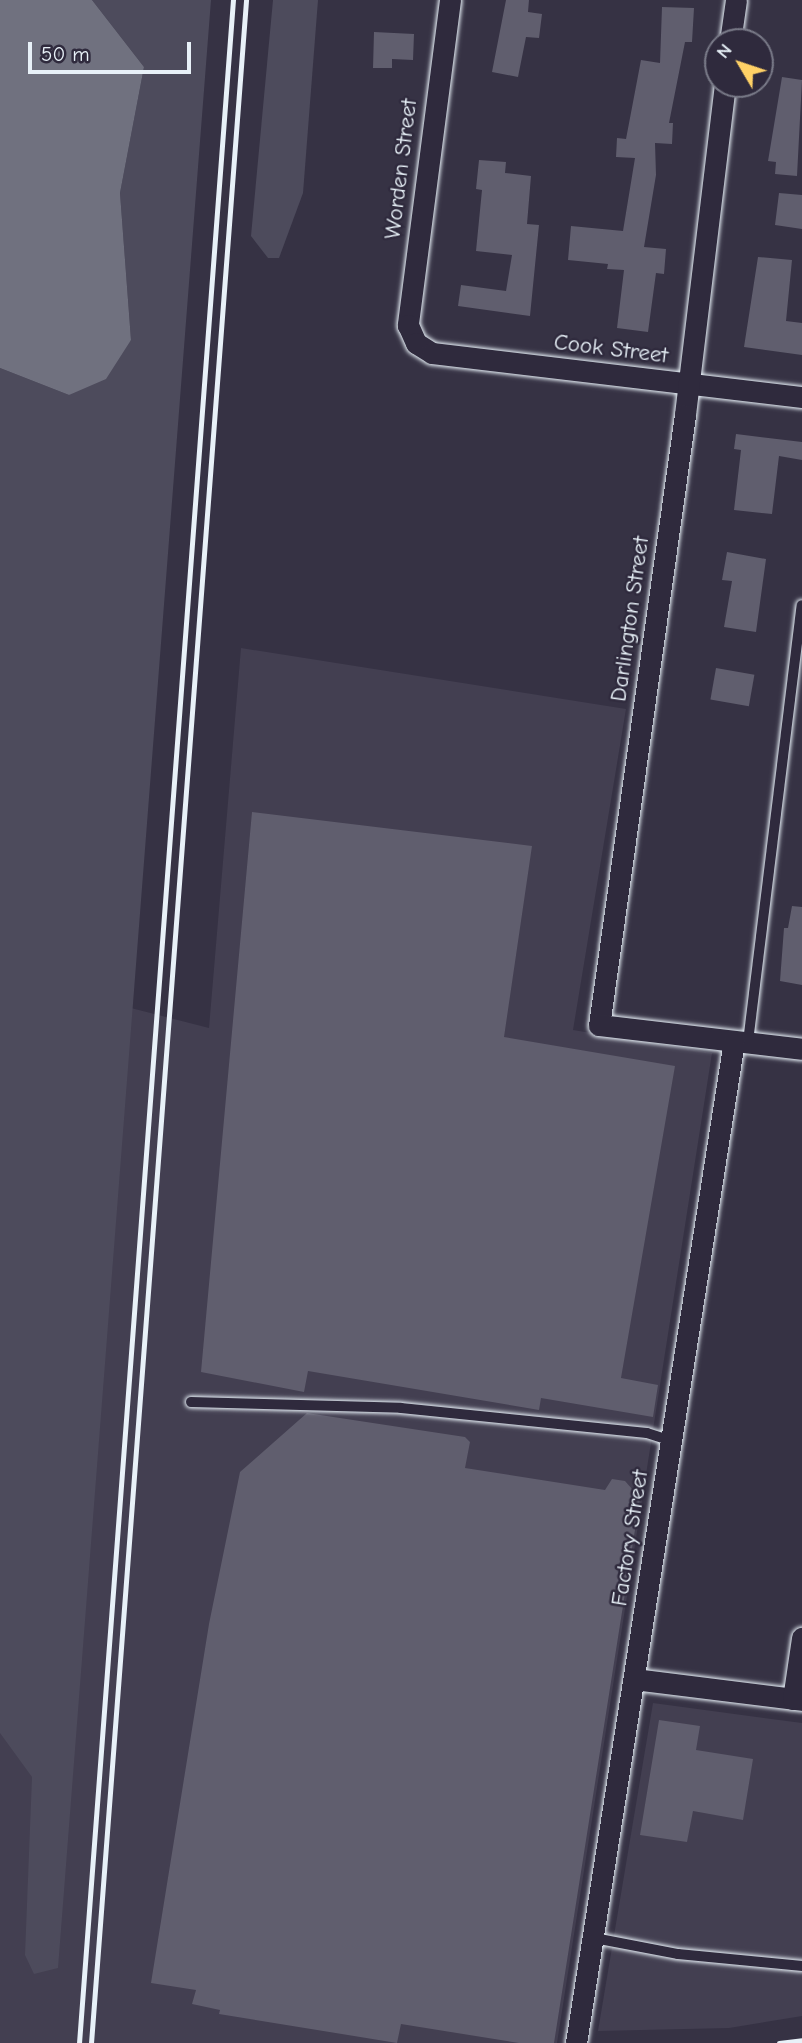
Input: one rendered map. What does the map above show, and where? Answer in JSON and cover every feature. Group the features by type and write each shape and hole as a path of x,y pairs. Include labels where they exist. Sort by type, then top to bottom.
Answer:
{"street":[{"name":"Worden Street","path":"416,343 408,325 450,0"},
{"path":"732,28 736,0"},
{"name":"Darlington Street","path":"723,98 688,385 599,1025 741,1042"},
{"name":"Cook Street","path":"416,343 432,353 802,397"},
{"path":"741,1042 802,1049"},
{"name":"Factory Street","path":"576,2043 589,1937 741,1042"},
{"path":"634,1679 797,1699 802,1639"}],"lane":[{"path":"741,1042 802,606"},
{"path":"191,1402 401,1408 647,1433 672,1441"},
{"path":"589,1937 678,1954 802,1966"}],"shaded area":[{"path":"92,0 211,0 58,1968 34,1974 25,1955 32,1777 0,1733 0,368 69,395 131,340 120,193 144,67"},
{"path":"273,0 318,0 303,193 279,258 268,258 251,236"},
{"path":"241,648 626,709 573,1030 712,1053 557,2043 0,2043 0,924 127,1007 209,1028"},
{"path":"653,1703 802,1723 802,2016 729,2028 598,2031"}],"water":[{"path":"0,0 92,0 144,67 120,193 131,340 106,379 69,395 0,368"}],"building":[{"path":"506,0 529,0 528,12 542,14 539,38 526,37 518,77 492,72"},
{"path":"662,7 694,8 692,42 685,42 669,123 673,123 672,144 655,143 656,175 644,247 666,249 664,274 656,273 648,332 617,328 624,270 607,269 608,264 568,260 571,226 623,231 635,158 616,157 617,138 626,139 641,60 660,63"},
{"path":"374,32 414,34 413,60 392,59 392,68 373,68"},
{"path":"782,77 802,80 797,176 775,174 776,162 768,161"},
{"path":"479,160 506,162 505,173 531,176 527,224 539,225 530,316 458,306 461,285 506,291 512,255 476,251 482,190 476,189"},
{"path":"779,193 802,195 802,229 775,225"},
{"path":"758,257 792,260 786,321 802,323 802,355 744,347"},
{"path":"736,434 802,442 802,460 779,456 772,514 734,510 741,450 734,449"},
{"path":"727,552 766,559 756,632 724,627 732,581 722,580"},
{"path":"716,668 754,675 749,706 710,700"},
{"path":"252,812 532,846 504,1037 675,1066 621,1378 658,1385 653,1417 541,1398 539,1410 308,1371 304,1392 201,1372"},
{"path":"792,906 802,907 802,985 780,981 784,928 788,928"},
{"path":"307,1413 465,1437 470,1442 465,1468 605,1490 612,1479 625,1481 640,1498 554,2043 519,2043 401,2024 397,2043 219,2014 220,2010 192,2004 196,1990 151,1983 209,1624 240,1472"},
{"path":"659,1720 700,1726 696,1750 753,1759 743,1820 693,1811 687,1842 640,1835"}],"railway":[{"path":"79,2043 233,0"},
{"path":"91,2043 246,0"},
{"path":"779,2043 802,2040"}]}
